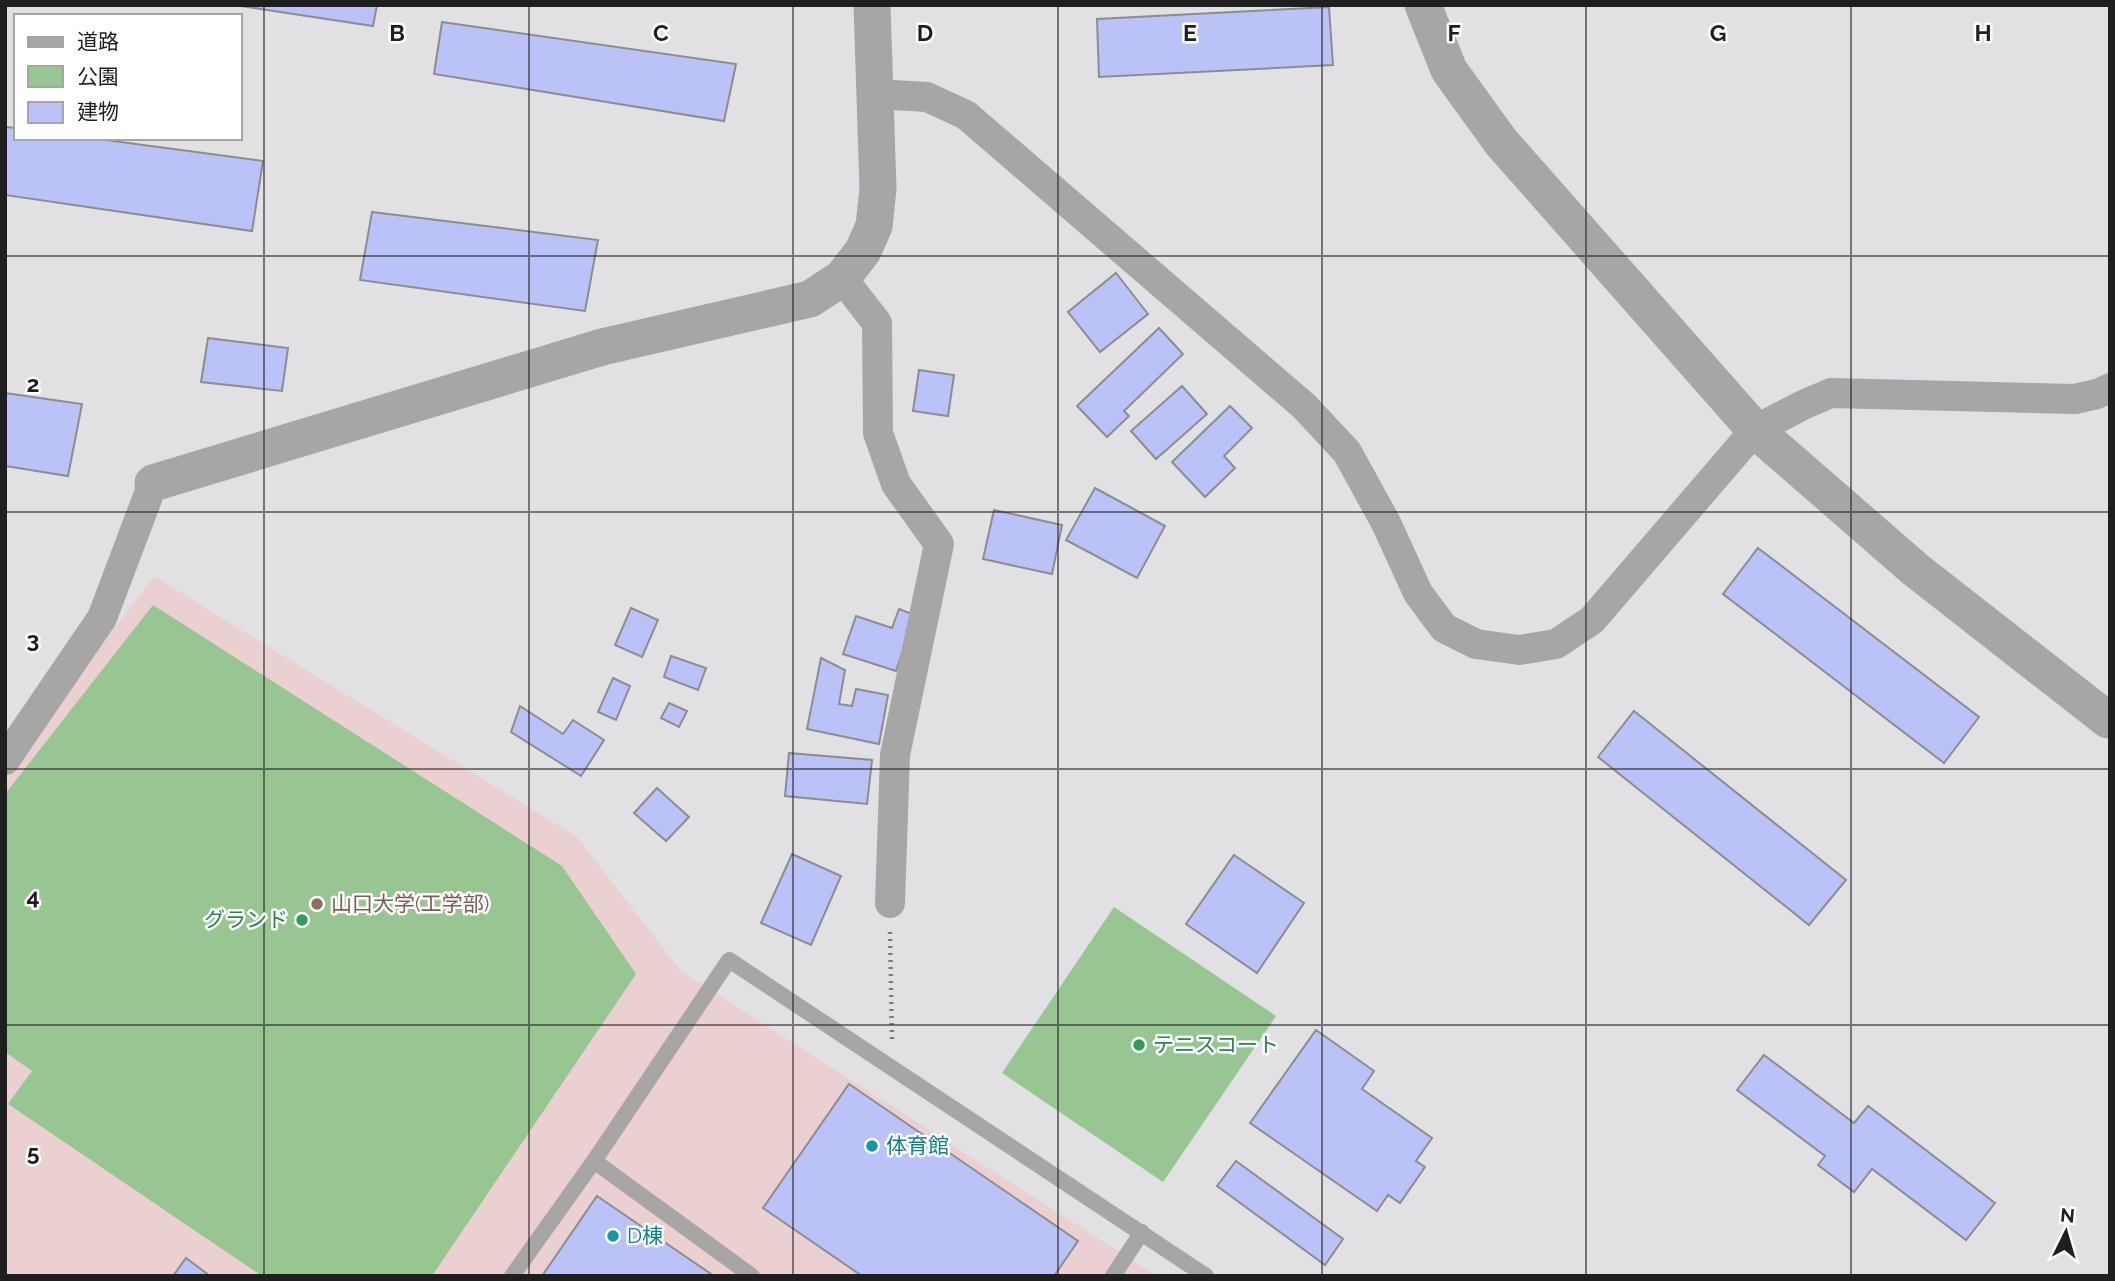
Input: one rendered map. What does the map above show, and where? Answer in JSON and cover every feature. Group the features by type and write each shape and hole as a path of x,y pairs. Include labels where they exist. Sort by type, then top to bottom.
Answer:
{"street":[{"path":"5,760 102,618 153,483 601,347 810,299 842,278 863,251 874,226 878,190 872,5"},
{"path":"1423,5 1449,70 1501,142 1755,430 1916,570 2109,721"},
{"path":"875,94 927,97 965,114 1304,406 1347,452 1386,523 1418,593 1444,628 1476,643 1519,650 1556,644 1592,620 1755,430 1831,393 2075,399 2110,388"},
{"path":"842,278 877,323 878,433 896,484 939,544 895,755 890,903"}],"lane":[{"path":"512,1276 594,1161 729,960 1206,1276"},
{"path":"594,1161 752,1276"},
{"path":"1113,1276 1142,1232"}],"path":[{"path":"890,903 892,1067"}],"shaded area":[{"name":"グランド","path":"154,576 577,837 681,971 1157,1276 5,1276 5,773"}],"green space":[{"name":"グランド","path":"153,605 562,866 636,974 432,1276 262,1276 8,1104 32,1071 5,1052 5,794"},
{"name":"テニスコート","path":"1114,907 1276,1016 1163,1182 1002,1073"}],"building":[{"path":"234,5 377,5 373,26"},
{"path":"1329,7 1333,65 1099,77 1097,19"},
{"path":"442,22 736,64 724,121 434,74"},
{"path":"5,127 14,128 14,140 106,140 263,161 252,231 5,195"},
{"path":"372,212 598,240 585,311 360,280"},
{"path":"1116,273 1148,314 1100,352 1068,312"},
{"path":"1159,328 1183,354 1124,411 1129,416 1107,437 1077,406"},
{"path":"208,338 288,348 282,391 201,382"},
{"path":"919,370 954,375 948,416 913,411"},
{"path":"1182,386 1207,414 1156,459 1131,431"},
{"path":"5,393 82,404 68,476 5,466"},
{"path":"1230,406 1252,428 1224,456 1235,468 1205,497 1172,462"},
{"path":"1095,488 1165,526 1137,578 1066,540"},
{"path":"994,510 1062,525 1052,574 983,559"},
{"path":"1758,548 1979,717 1944,763 1723,594"},
{"path":"631,608 658,620 642,657 615,645"},
{"path":"899,609 915,615 896,671 843,654 856,616 892,628"},
{"path":"671,656 706,668 698,690 664,677"},
{"path":"821,658 845,670 839,704 852,706 856,689 888,695 879,744 807,729"},
{"path":"613,678 630,686 616,720 598,712"},
{"path":"669,703 687,711 679,727 661,718"},
{"path":"520,706 563,734 573,720 604,740 581,776 511,732"},
{"path":"1634,711 1846,880 1809,925 1598,757"},
{"path":"789,753 872,760 867,804 785,796"},
{"path":"657,788 689,817 666,841 634,813"},
{"path":"792,854 841,876 811,945 761,923"},
{"path":"1234,855 1304,903 1257,973 1186,924"},
{"path":"1316,1030 1374,1071 1362,1089 1432,1138 1416,1161 1425,1167 1400,1203 1388,1195 1377,1211 1250,1123"},
{"path":"1764,1055 1854,1123 1868,1106 1995,1203 1966,1240 1872,1169 1854,1192 1818,1165 1825,1156 1737,1090"},
{"name":"体育館","path":"849,1084 1078,1241 1054,1276 862,1276 763,1208"},
{"path":"1236,1161 1343,1239 1325,1265 1217,1186"},
{"name":"D棟","path":"597,1196 714,1276 542,1276"},
{"path":"186,1258 210,1276 173,1276"}],"place":[{"name":"山口大学(工学部)","path":"317,904"},
{"name":"グランド","path":"302,920"},
{"name":"テニスコート","path":"1139,1045"},
{"name":"体育館","path":"872,1146"},
{"name":"D棟","path":"613,1236"}]}
